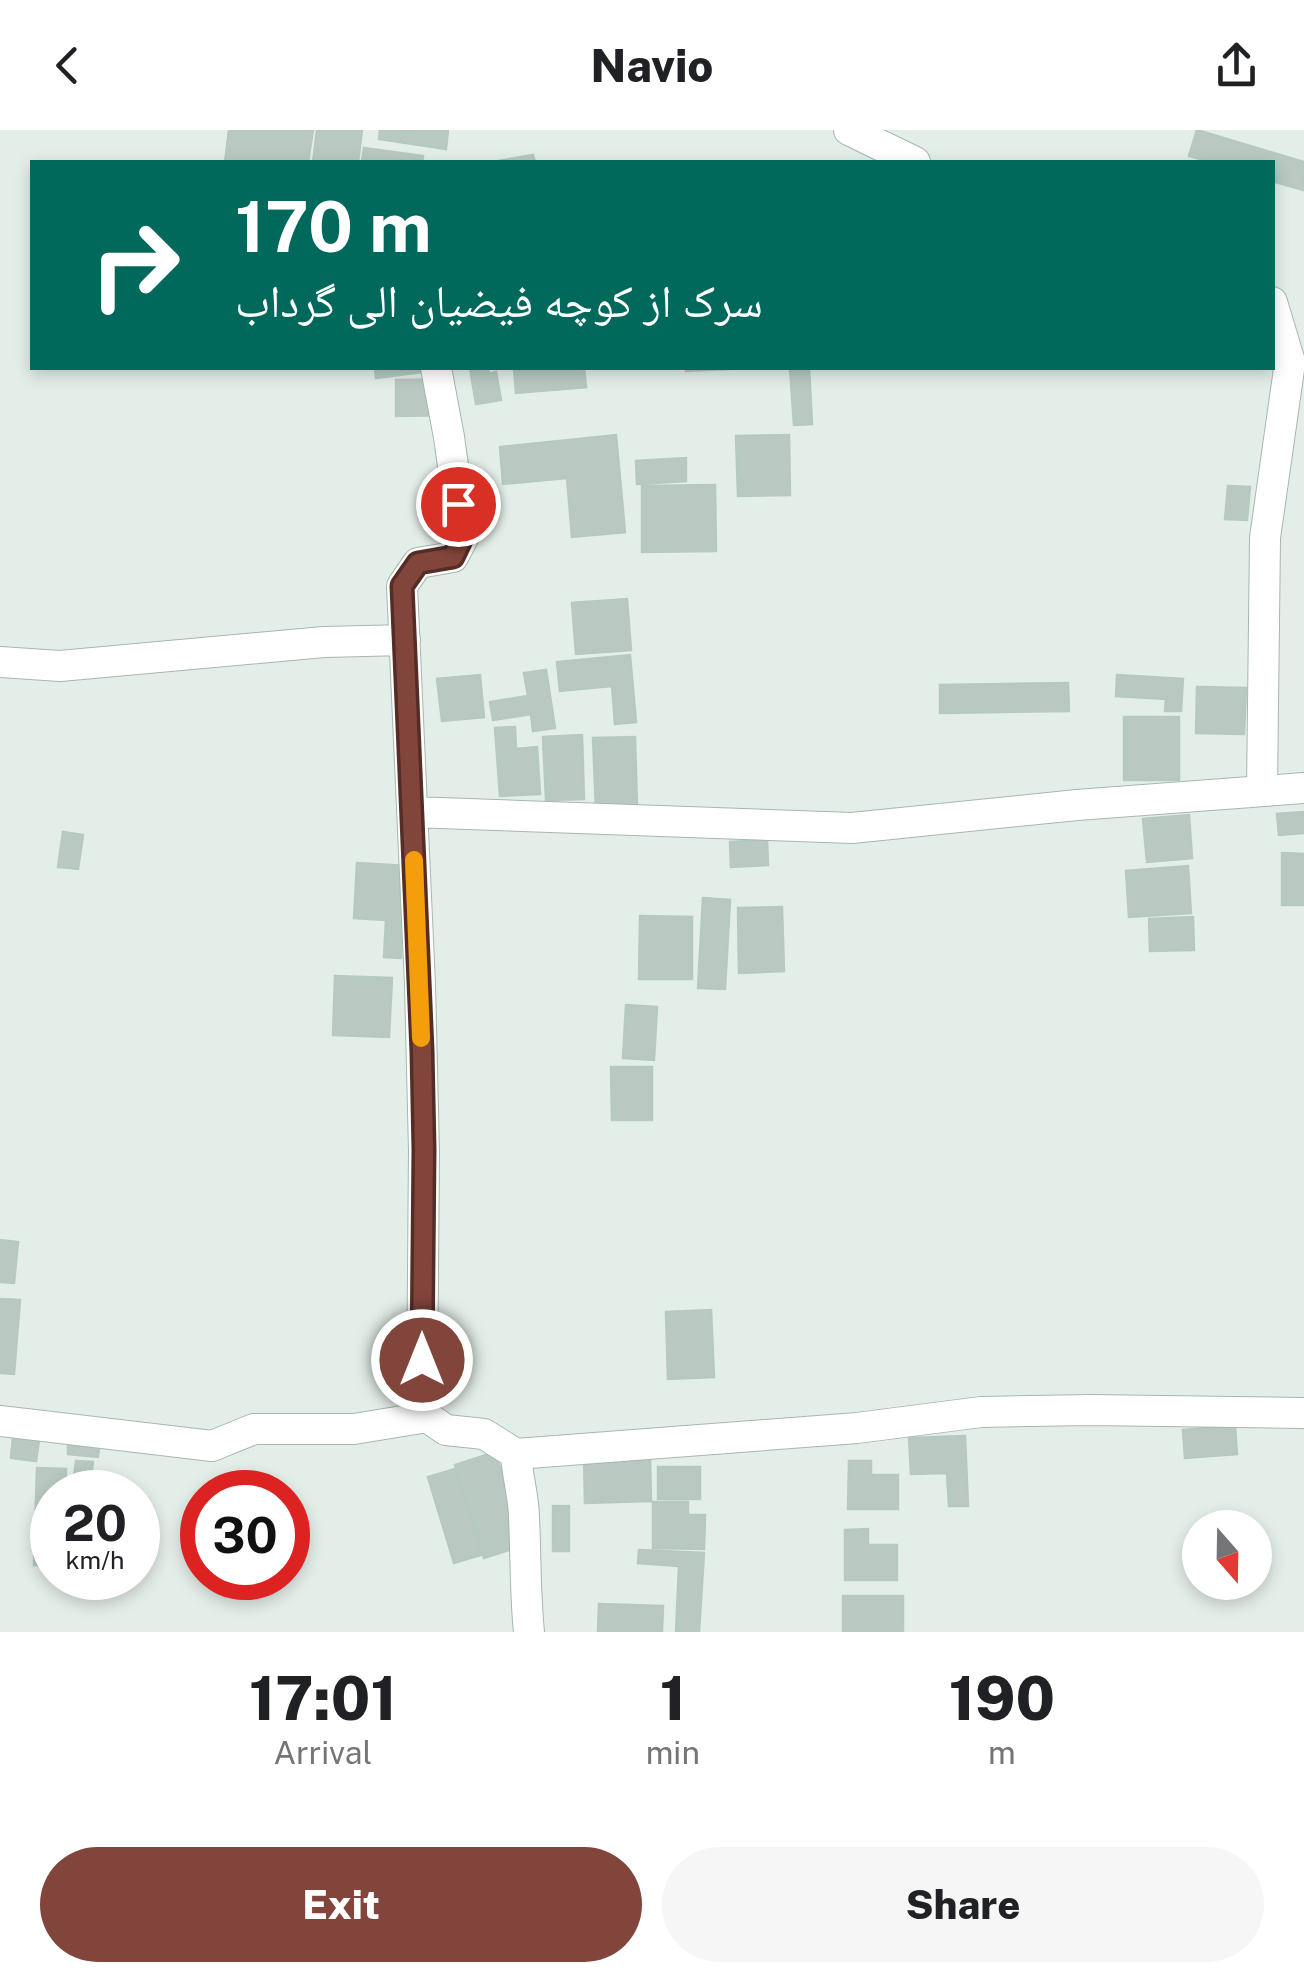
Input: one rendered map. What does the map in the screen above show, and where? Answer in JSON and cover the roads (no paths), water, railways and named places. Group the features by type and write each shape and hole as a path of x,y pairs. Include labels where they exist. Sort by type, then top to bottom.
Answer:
{"street":[{"path":"849,130 911,160"},
{"path":"1262,791 1265,538 1290,362 1275,312"},
{"path":"426,1417 422,1395 424,1150 402,586 418,563 453,557 462,538 436,370"},
{"path":"0,662 60,666 324,642 405,640"},
{"path":"412,812 852,828 1076,805 1304,788"},
{"path":"0,1422 212,1446 254,1428 354,1429 426,1417 446,1430 484,1434 516,1454 857,1428 981,1412 1304,1413"},
{"path":"516,1454 524,1513 524,1590 529,1632"}]}
